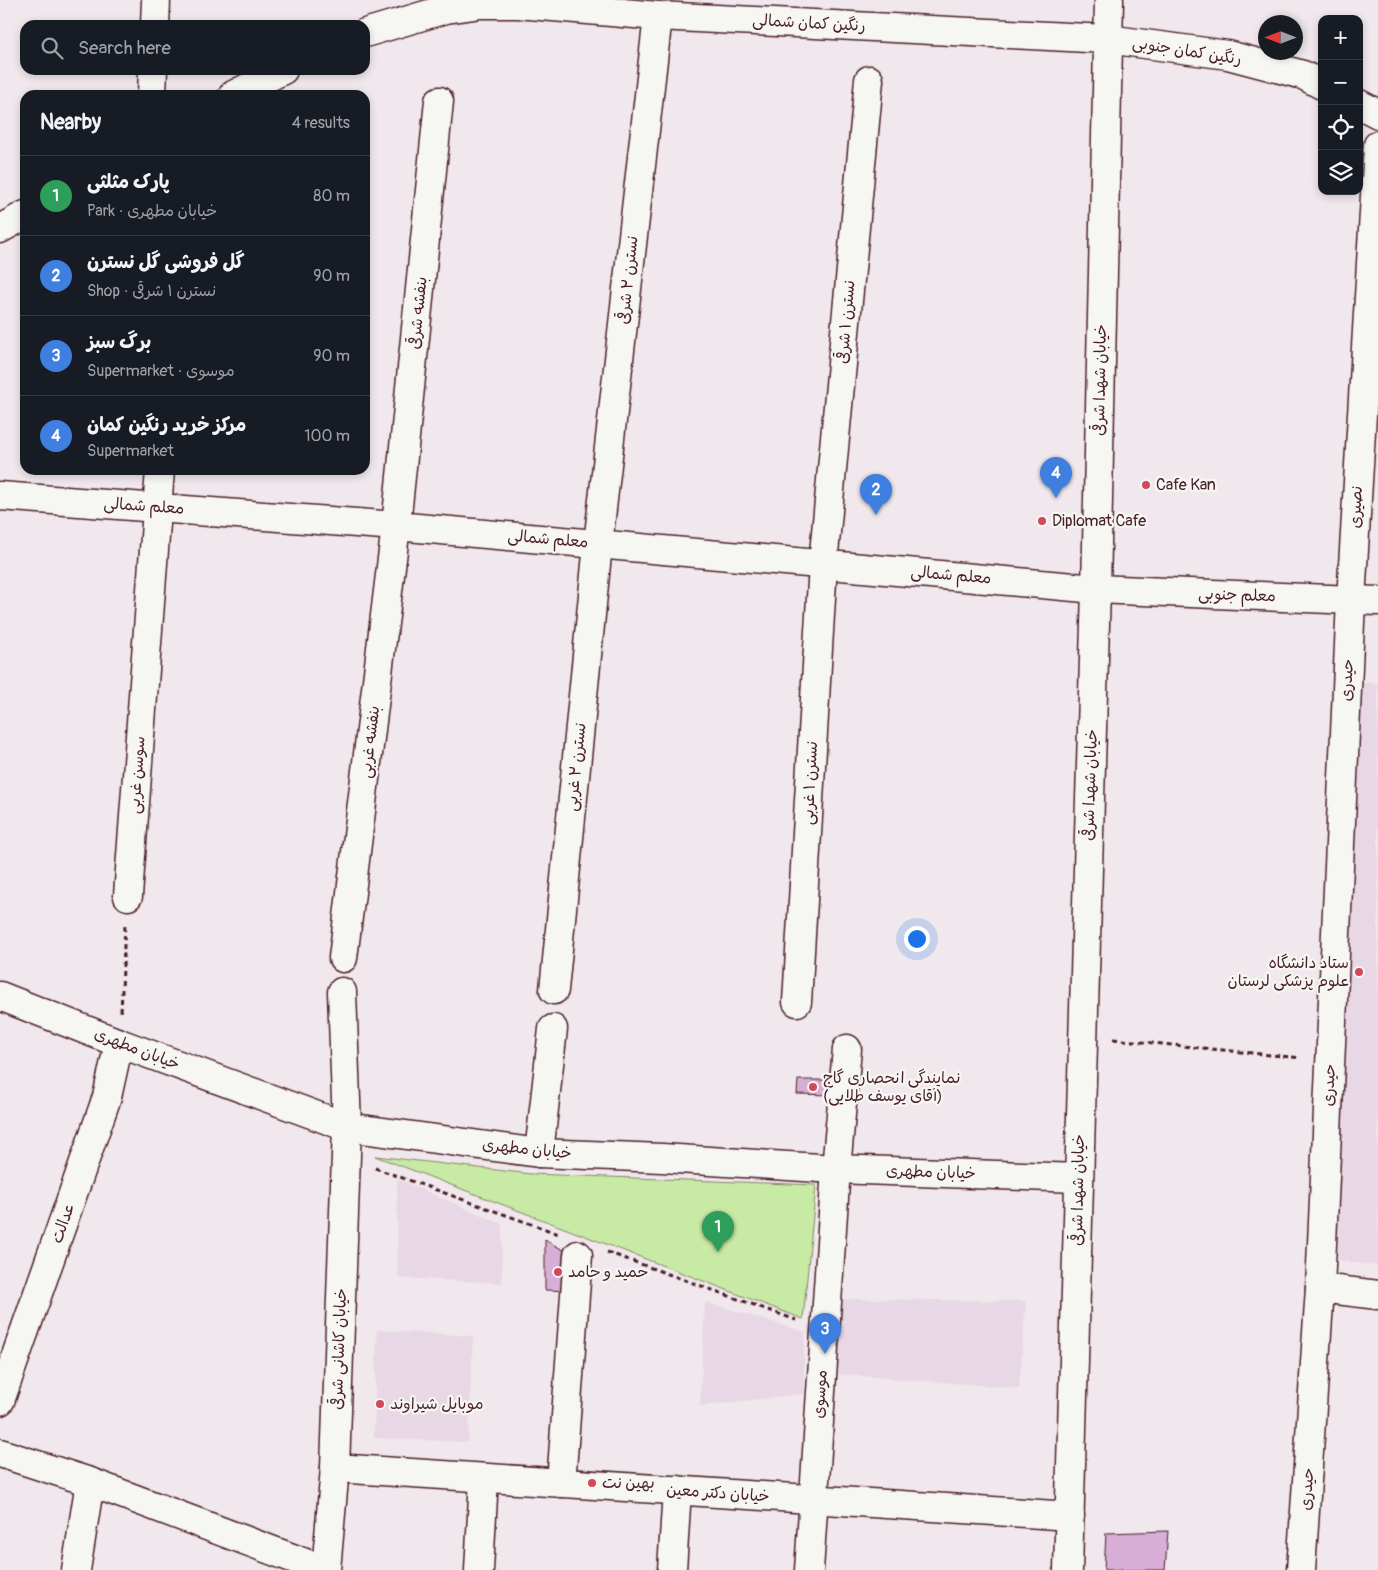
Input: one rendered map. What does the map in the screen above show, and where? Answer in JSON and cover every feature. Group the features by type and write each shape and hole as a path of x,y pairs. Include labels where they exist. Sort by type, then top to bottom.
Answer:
{"street":[{"path":"155,20 156,0"},
{"name":"خیابان شهدا شرقی","path":"1068,1570 1096,589 1109,0"},
{"name":"رنگین کمان شمالی","path":"370,32 446,9 481,4 519,2 658,16 790,11 1107,39"},
{"name":"نسترن ۲ شرقی","path":"598,544 658,16"},
{"name":"رنگین کمان جنوبی","path":"1107,39 1228,55 1303,75 1318,82"},
{"path":"152,90 153,75"},
{"path":"243,90 273,75"},
{"name":"نسترن ۱ شرقی","path":"823,564 869,80"},
{"name":"بنفشه شرقی","path":"396,526 439,101"},
{"path":"1361,105 1378,114"},
{"name":"نصیری","path":"1351,600 1378,145"},
{"path":"0,229 20,218"},
{"name":"سوسن غربی","path":"128,896 160,475"},
{"name":"معلم شمالی","path":"0,496 396,526 1096,589"},
{"name":"بنفشه غربی","path":"343,958 396,526"},
{"name":"نسترن ۲ غربی","path":"554,990 598,544"},
{"name":"نسترن ۱ غربی","path":"797,1002 823,564"},
{"name":"معلم جنوبی","path":"1096,589 1378,601"},
{"name":"حیدری","path":"1301,1570 1320,1288 1351,600"},
{"path":"342,992 347,1127"},
{"name":"خیابان مطهری","path":"0,996 119,1043 347,1127 539,1153 662,1158 836,1169 1078,1178"},
{"path":"539,1153 553,1029"},
{"name":"عدالت","path":"0,1401 107,1097 119,1043"},
{"name":"موسوی","path":"809,1570 836,1169 847,1049"},
{"name":"خیابان کاشانی شرقی","path":"325,1570 335,1468 347,1127"},
{"path":"561,1483 578,1255"},
{"path":"1320,1288 1378,1295"},
{"path":"0,1453 90,1482 325,1570"},
{"name":"خیابان دکتر معین","path":"335,1468 1070,1516"},
{"path":"479,1570 484,1478"},
{"path":"76,1570 90,1482"},
{"path":"672,1570 677,1490"}],"path":[{"path":"119,1043 128,896"},
{"path":"1082,1036 1330,1060"}],"shaded area":[{"name":"ستاد دانشگاه علوم پزشکی لرستان","path":"1341,682 1378,683 1378,1266 1338,1260"},
{"path":"397,1179 502,1224 502,1283 398,1278"},
{"path":"839,1299 1026,1301 1019,1388 834,1374"},
{"path":"705,1302 805,1332 803,1394 700,1406"},
{"path":"377,1330 473,1336 468,1442 374,1438"}],"green space":[{"path":"375,1156 531,1174 816,1185 803,1319"}],"building":[{"name":"نمایندگی انحصاری گاج (آقای یوسف طلایی)","path":"798,1080 828,1080 829,1095 797,1094"},
{"name":"حمید و حامد","path":"545,1240 571,1254 570,1291 545,1290"},
{"path":"1168,1531 1165,1570 1104,1570 1106,1533"}],"place":[{"name":"Cafe Kan","path":"1146,485"},
{"name":"مرکز خرید رنگین کمان","path":"1056,498"},
{"name":"گل فروشی گل نسترن","path":"876,515"},
{"name":"Diplomat Cafe","path":"1042,521"},
{"name":"ستاد دانشگاه علوم پزشکی لرستان","path":"1359,972"},
{"name":"نمایندگی انحصاری گاج (آقای یوسف طلایی)","path":"813,1087"},
{"name":"پارک مثلثی","path":"718,1252"},
{"name":"حمید و حامد","path":"558,1272"},
{"name":"برگ سبز","path":"825,1354"},
{"name":"موبایل شیراوند","path":"380,1404"},
{"name":"بهین نت","path":"592,1483"}]}
